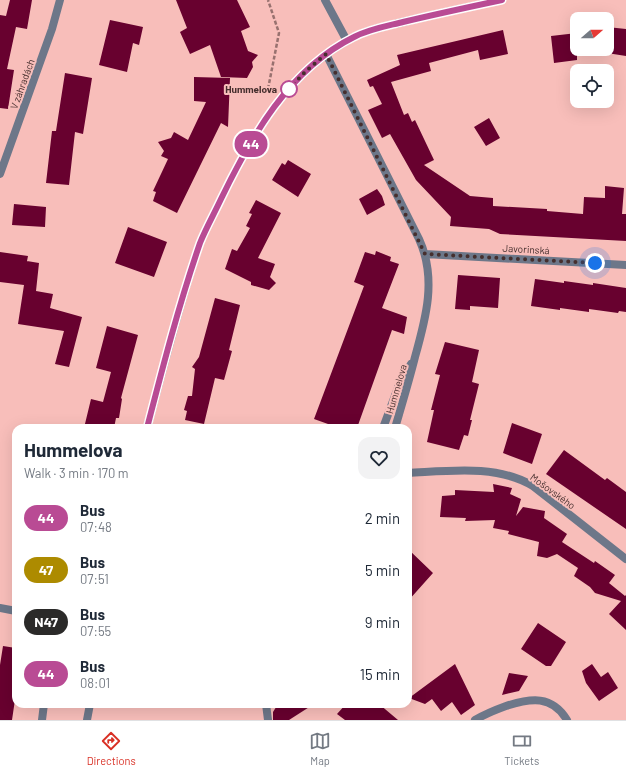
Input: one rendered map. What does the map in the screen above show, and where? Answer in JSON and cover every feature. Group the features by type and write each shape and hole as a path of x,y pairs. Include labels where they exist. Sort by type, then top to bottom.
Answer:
{"street":[{"name":"V záhradách","path":"0,174 52,29 60,0"},
{"path":"325,0 347,41"},
{"path":"148,424 177,317 201,242 207,228 234,172 266,118 298,79 326,54 347,41 376,29 502,0"},
{"name":"Hummelova","path":"326,54 425,254 428,269 428,303 424,326 407,390 395,424"},
{"name":"Javorinská","path":"425,254 626,265"},
{"name":"Hummelova","path":"384,424 399,385 416,356"},
{"name":"Mošovského","path":"412,472 489,472 518,479 533,486 626,558"},
{"path":"0,608 12,610"},
{"path":"475,720 494,710 526,700 541,700 558,708 567,720"},
{"path":"42,720 44,708"},
{"path":"87,720 89,708"},
{"path":"266,708 268,720"},
{"path":"494,710 494,720"}],"path":[{"path":"268,0 279,33 268,89"}],"building":[{"path":"10,0 32,0 27,29 16,27 7,69 14,70 8,109 0,108 0,15 6,16"},
{"path":"176,0 237,0 250,27 241,31 248,51 258,55 252,62 253,67 247,78 221,77 210,45 190,54 180,32 187,28"},
{"path":"110,20 143,27 139,45 133,43 127,72 99,65"},
{"path":"614,28 626,29 626,56 614,54"},
{"path":"503,30 508,54 480,60 478,50 429,63 431,71 391,82 404,115 408,113 412,122 415,120 434,160 424,165 470,196 493,198 493,206 547,209 547,211 583,214 584,197 605,198 605,186 624,188 622,214 626,214 626,241 500,234 489,229 450,226 451,217 416,180 390,134 382,138 368,110 382,104 373,86 370,87 367,80 400,65 397,55"},
{"path":"570,34 570,56 577,56 577,60 554,63 551,36"},
{"path":"65,73 92,78 83,134 75,132 69,185 46,183 52,131 56,131"},
{"path":"194,77 230,78 228,127 221,123 177,213 153,201 156,192 153,191 168,159 161,156 164,151 158,142 171,138 174,132 188,140 206,102 194,101"},
{"path":"489,118 500,138 486,146 474,127"},
{"path":"288,160 311,174 298,197 272,180 282,163 285,165"},
{"path":"377,189 382,196 385,205 367,215 359,199"},
{"path":"256,200 281,213 258,258 275,264 270,277 276,283 269,290 251,285 251,282 225,269 232,249 237,251 250,228 246,226 252,214 249,213"},
{"path":"14,204 46,207 45,227 12,225"},
{"path":"128,227 167,242 154,277 115,263"},
{"path":"376,251 391,257 390,261 399,264 382,308 407,317 404,334 392,330 358,424 328,424 314,419 364,286 354,282 365,252 375,255"},
{"path":"0,252 28,256 27,261 39,263 36,291 53,294 50,308 82,317 69,367 55,364 64,331 18,324 24,285 0,282"},
{"path":"458,275 500,278 498,308 470,306 470,310 455,309"},
{"path":"535,279 593,285 593,283 626,288 626,312 619,311 618,313 589,309 589,312 531,306"},
{"path":"215,298 240,305 229,350 232,351 224,380 215,378 204,424 185,420 187,411 184,410 188,396 192,396 195,369 192,367 199,357"},
{"path":"107,326 138,335 121,398 119,418 116,418 115,424 85,424 91,399 103,402 111,372 96,368"},
{"path":"445,342 479,350 472,382 479,384 470,420 472,420 468,436 464,435 459,450 427,442 434,410 431,410 440,375 435,374"},
{"path":"512,423 542,434 532,464 503,453"},
{"path":"564,450 605,480 607,478 626,492 626,529 546,474"},
{"path":"493,484 512,488 510,494 521,499 516,516 523,507 545,511 544,518 567,534 562,542 594,563 595,561 615,575 609,583 625,596 626,595 626,630 609,614 621,601 595,593 590,587 574,576 578,568 557,554 547,558 537,556 539,542 508,534 509,531 493,528 495,520 465,521 466,518 440,517 442,496 455,495 455,490 494,492"},
{"path":"412,553 433,573 412,597"},
{"path":"538,623 566,642 551,666 546,666 521,649"},
{"path":"3,646 12,647 12,708 14,708 12,720 0,720 0,665"},
{"path":"455,664 475,705 461,715 452,702 441,711 432,699 425,704 412,699 412,696"},
{"path":"592,664 601,677 608,672 618,688 599,701 586,683 582,671"},
{"path":"509,673 528,676 519,691 502,695"},
{"path":"276,708 308,708 289,720 273,720 273,712"},
{"path":"342,708 384,708 398,720 345,720 337,714"}],"bus line":[{"name":"44","path":"148,424 177,317 201,242 234,172 266,118 277,103 306,71 337,46 354,37 376,29 502,0"}],"place":[{"name":"Hummelova","path":"289,89"}],"route":[{"path":"289,89 306,71 326,54 419,239 425,254 595,263"}]}
